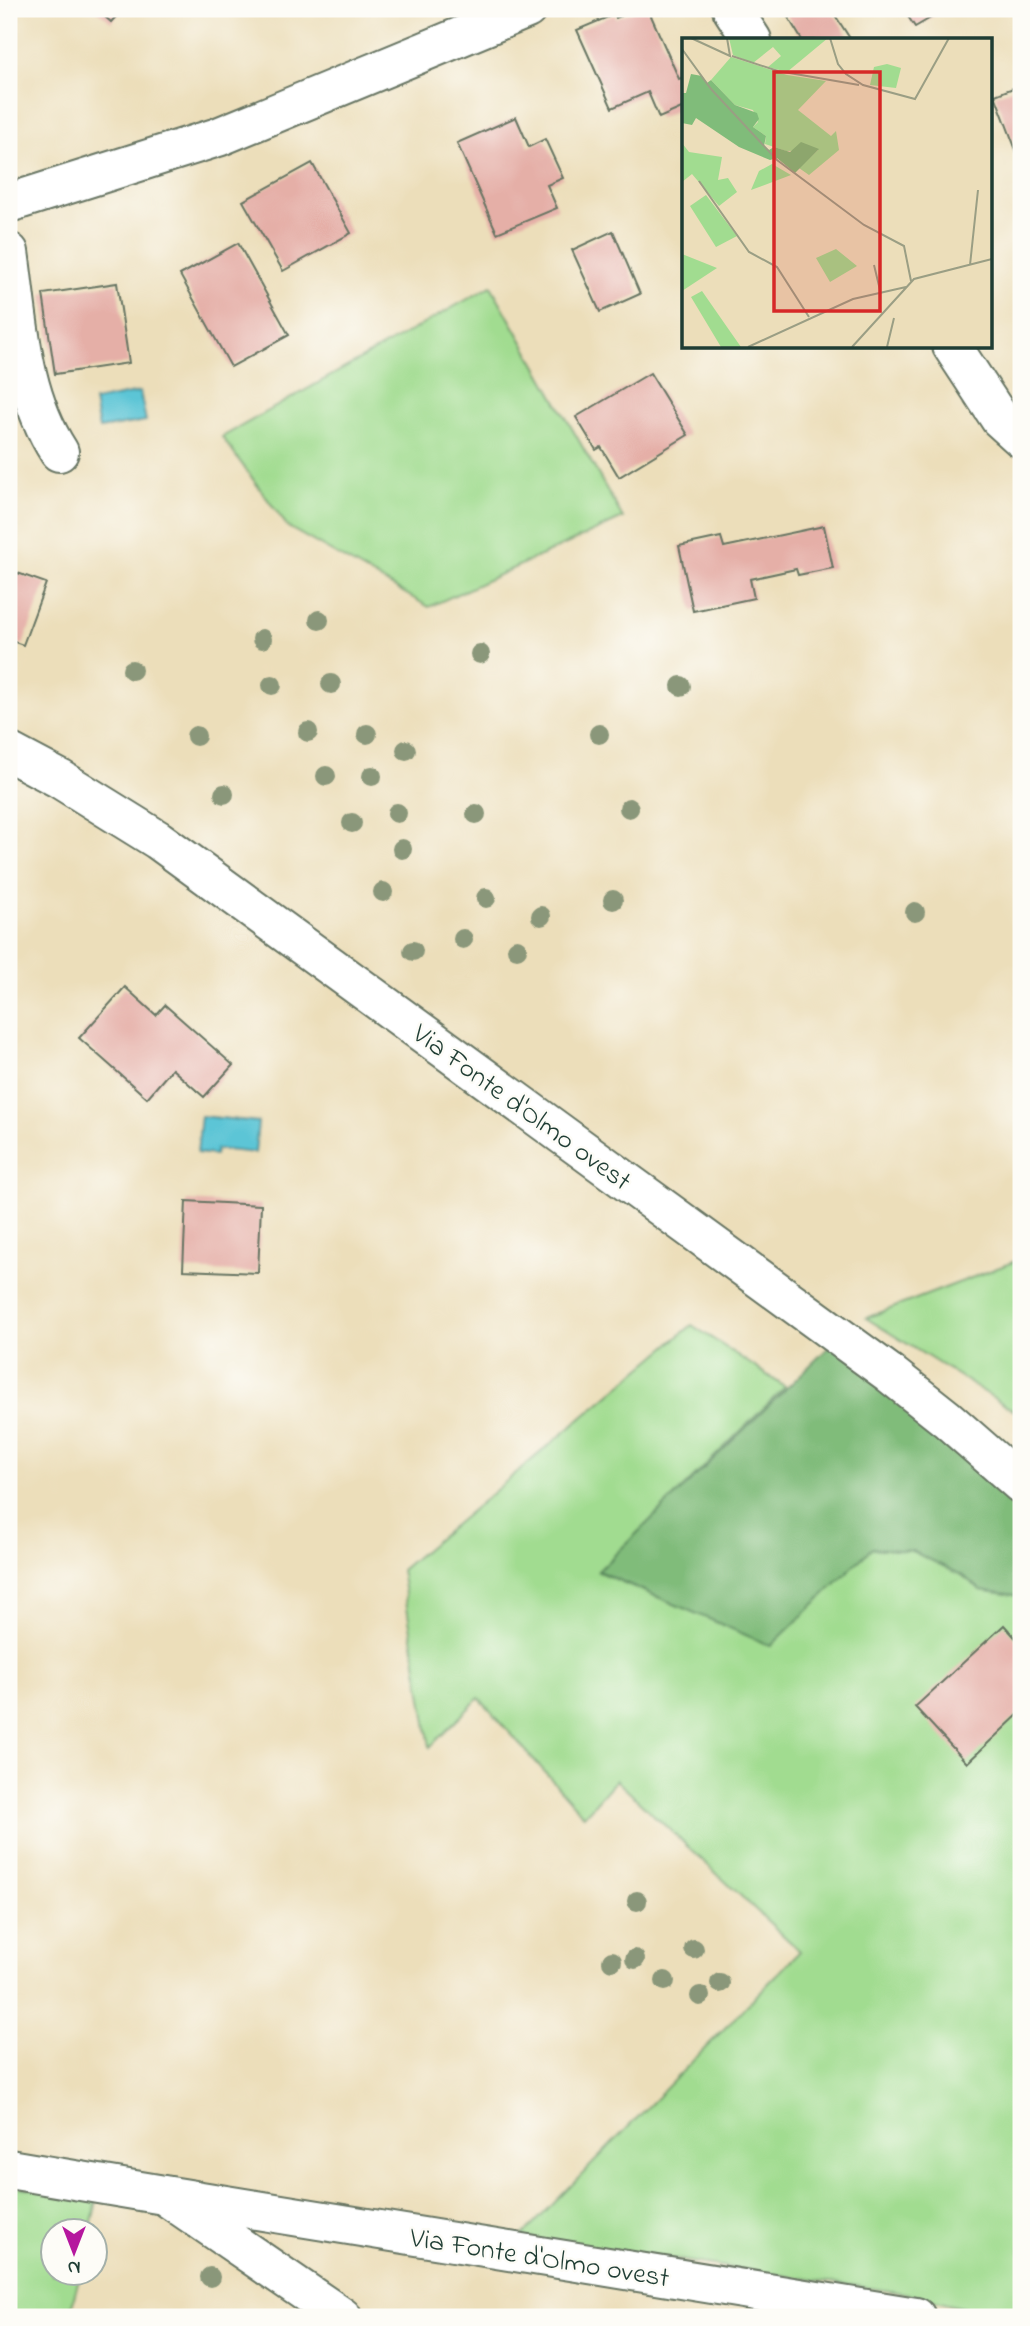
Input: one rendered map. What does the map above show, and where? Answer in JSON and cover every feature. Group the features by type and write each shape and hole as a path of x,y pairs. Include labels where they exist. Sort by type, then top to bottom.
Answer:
{"street":[{"path":"9,203 218,137 527,9"},
{"path":"732,9 751,38"},
{"path":"9,252 31,396 59,452"},
{"path":"953,348 1000,419 1021,438"},
{"name":"Via Fonte d'Olmo ovest","path":"9,752 61,779 158,840 889,1373 947,1419 1021,1484"},
{"name":"Via Fonte d'Olmo ovest","path":"9,2169 916,2317"},
{"path":"164,2195 342,2317"}],"green space":[{"path":"491,286 623,518 429,607 288,527 222,437"},
{"path":"1021,1259 1021,1415 866,1318"},
{"path":"692,1325 785,1387 598,1572 771,1645 871,1548 912,1551 962,1575 981,1590 1021,1596 1021,2317 998,2317 904,2293 521,2237 800,1951 616,1780 584,1816 479,1698 430,1747 401,1570"},
{"path":"831,1345 1021,1478 1021,1596 981,1590 962,1575 912,1551 872,1548 771,1646 598,1571"},
{"path":"9,2186 98,2196 93,2218 38,2218 38,2288 76,2288 69,2317 9,2317"}],"water":[{"path":"140,392 146,421 99,429 94,401"},
{"path":"201,1116 258,1122 255,1153 216,1149 215,1155 197,1153"}],"building":[{"path":"96,9 123,9 111,22"},
{"path":"638,9 648,9 679,79 682,78 682,108 659,118 648,92 612,108 577,30 615,14 616,18"},
{"path":"783,9 831,9 850,38 801,38"},
{"path":"903,9 946,9 915,27"},
{"path":"1021,85 1021,163 995,95"},
{"path":"516,117 529,147 545,139 563,178 547,185 557,208 497,233 457,143"},
{"path":"312,163 351,233 283,271 243,201"},
{"path":"613,231 640,294 600,312 572,250"},
{"path":"238,243 289,335 231,367 180,275"},
{"path":"117,283 129,363 55,374 43,294"},
{"path":"650,373 688,435 619,477 601,447 596,450 576,417"},
{"path":"824,526 833,568 798,575 796,569 750,579 754,598 693,611 679,546 721,537 724,547"},
{"path":"9,570 46,583 23,645 9,640"},
{"path":"125,987 156,1015 165,1005 233,1065 204,1097 172,1069 147,1098 79,1038"},
{"path":"186,1201 261,1205 258,1273 183,1270"},
{"path":"1004,1625 1021,1644 1021,1712 967,1763 915,1707"}]}
